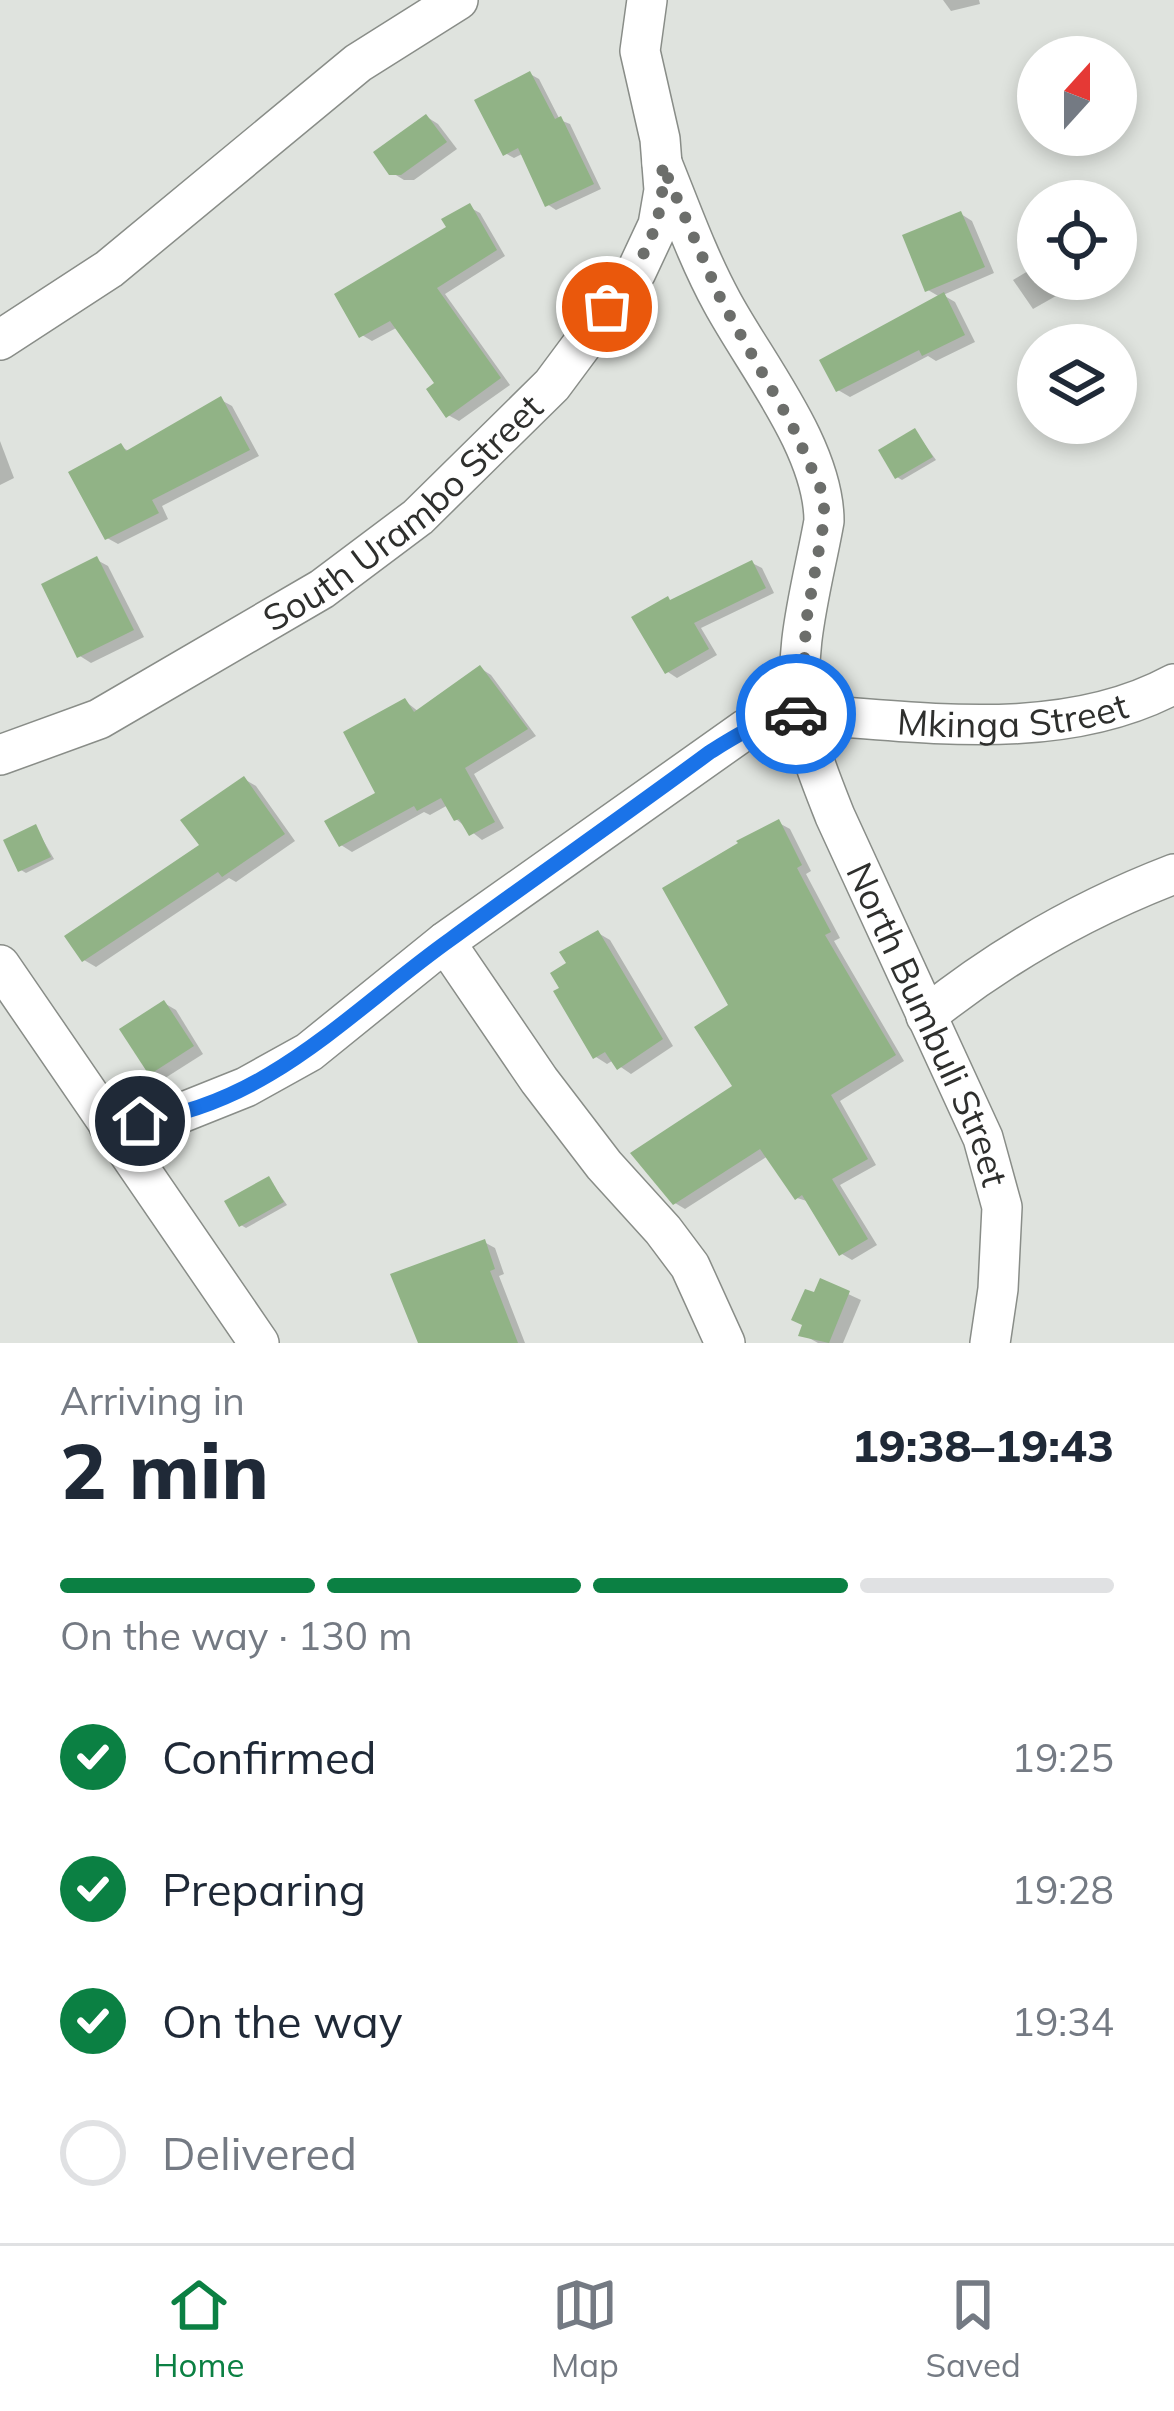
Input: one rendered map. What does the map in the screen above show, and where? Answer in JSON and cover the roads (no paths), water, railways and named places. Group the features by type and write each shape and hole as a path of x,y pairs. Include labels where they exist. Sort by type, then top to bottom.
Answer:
{"street":[{"name":"South Urambo Street","path":"0,755 99,719 322,589 418,517 552,385 636,272 658,225 664,190 662,164 640,51 647,0"},
{"path":"0,340 109,269 358,63 455,1"},
{"name":"North Bumbuli Street","path":"662,164 722,302 792,425 824,496 806,622 802,713 822,784 983,1138 1002,1207 990,1343"},
{"name":"Mkinga Street","path":"109,1126 172,1117 246,1087 309,1052 446,942 746,728 802,713 987,724 1044,721 1099,714 1174,684"},
{"path":"926,1016 981,971 1049,931 1174,874"},
{"path":"446,942 565,1114 690,1266 725,1343"},
{"path":"0,965 259,1343"}]}
